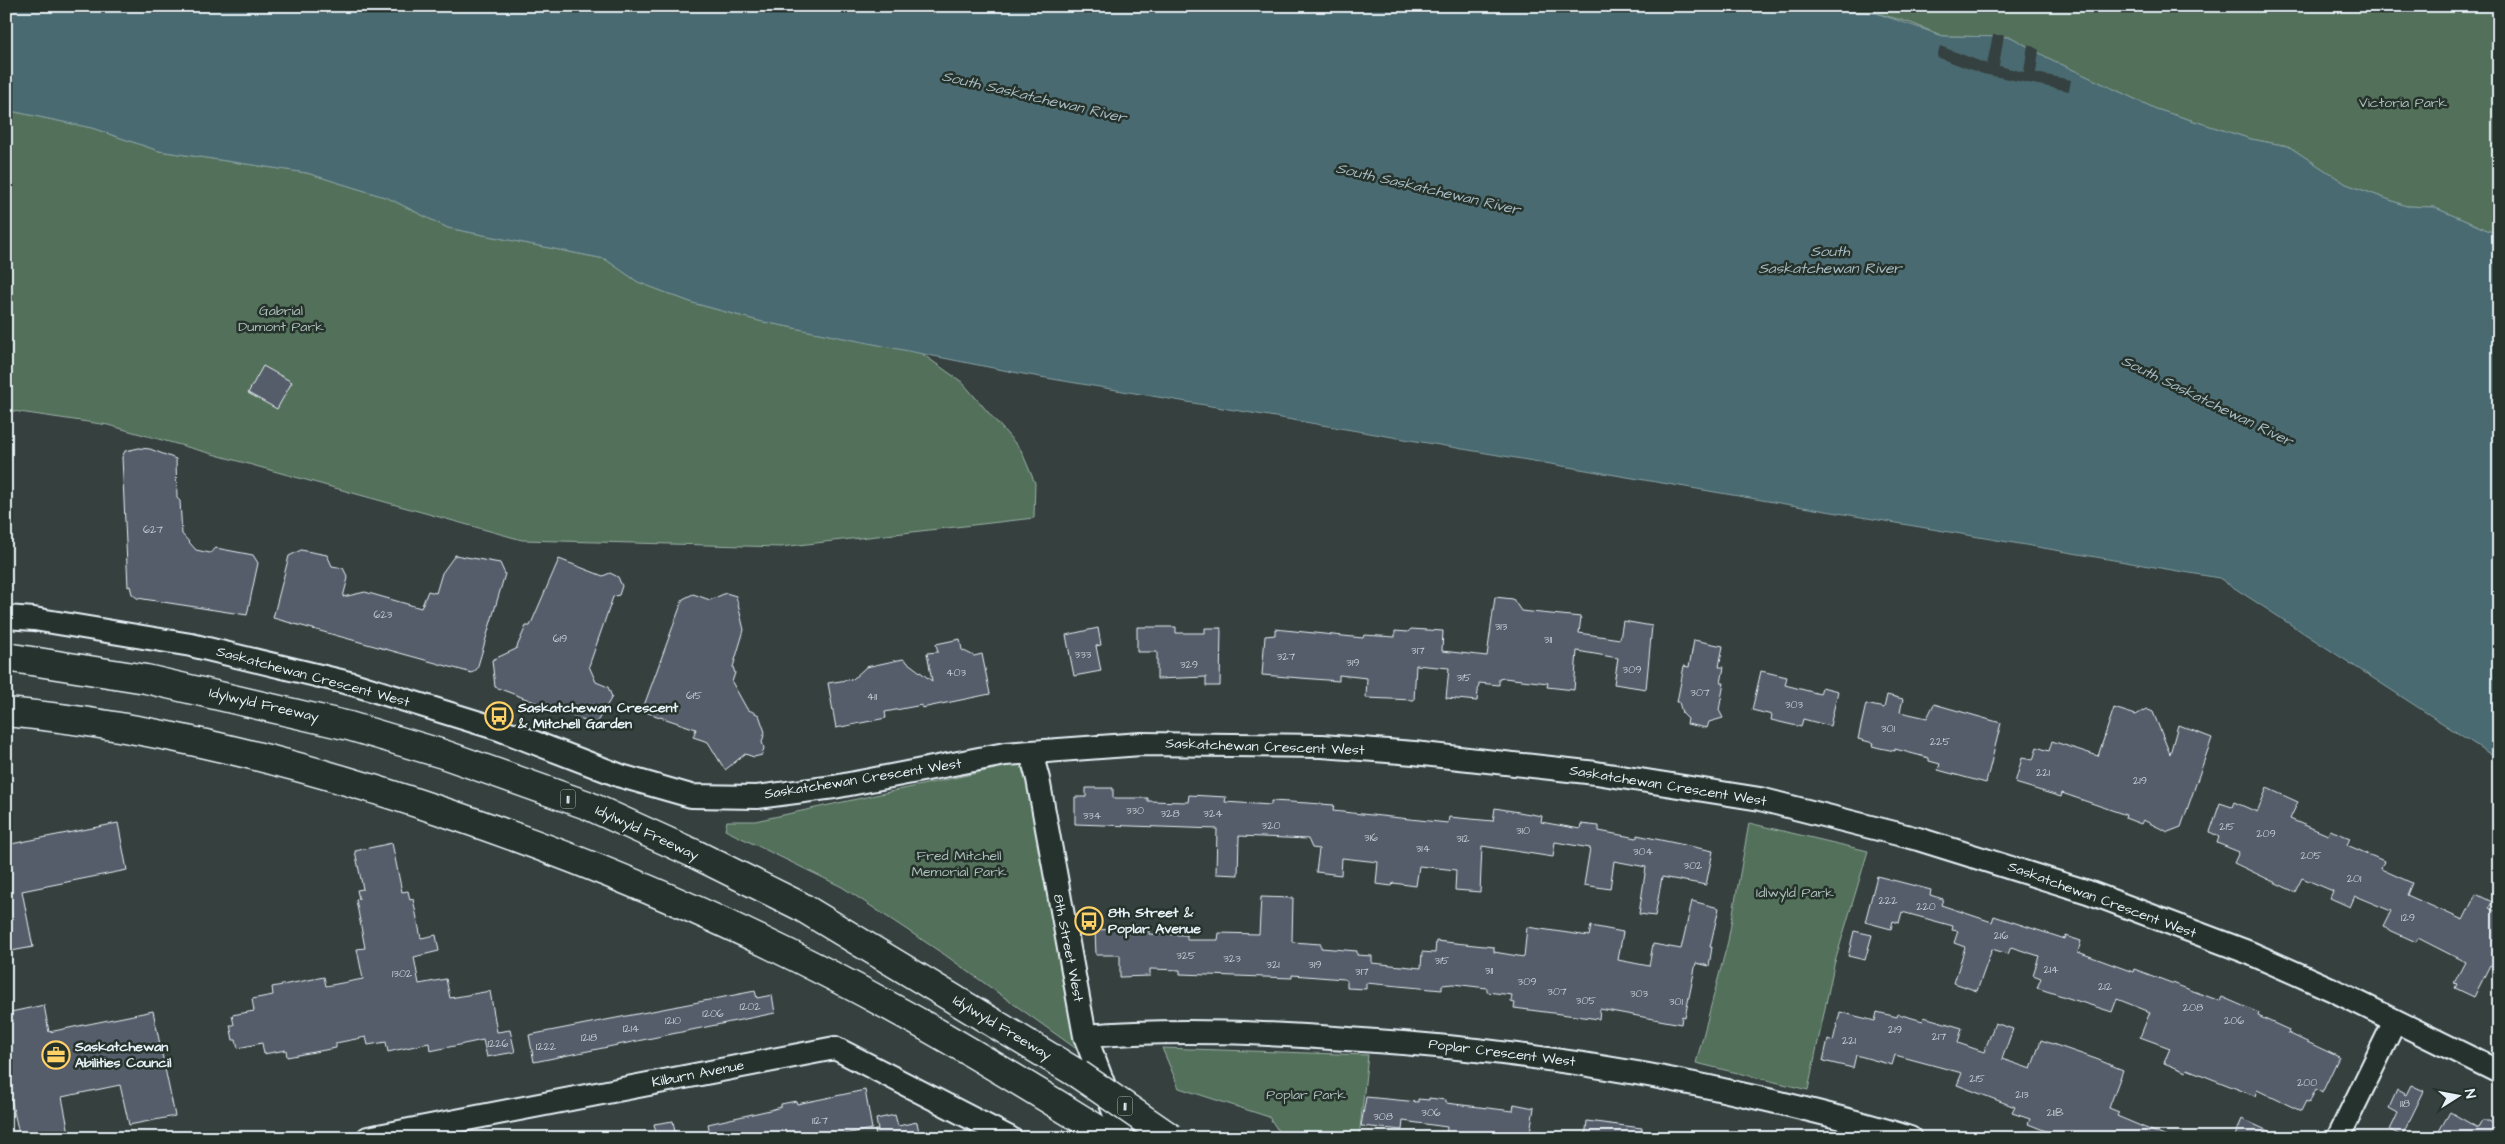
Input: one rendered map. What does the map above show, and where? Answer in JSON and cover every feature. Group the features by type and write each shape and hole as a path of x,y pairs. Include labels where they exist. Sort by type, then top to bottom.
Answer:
{"highway":[{"name":"Idylwyld Freeway","path":"6,656 155,681 349,726 443,754 587,805 695,854 800,906 1078,1074 1171,1138"},
{"path":"6,712 48,716 181,738 288,763 371,787 519,837 606,870 713,917 899,1011 1017,1079 1112,1138"}],"street":[{"name":"Saskatchewan Crescent West","path":"6,616 42,620 190,645 354,684 499,730 621,776 692,796 757,797 834,786 1005,754 1141,744 1322,746 1513,762 1679,785 1760,799 1918,839 2088,892 2250,953 2499,1072"},
{"name":"8th Street West","path":"1031,753 1038,779 1085,1036 1124,1138"},
{"path":"2338,1138 2395,1021"},
{"name":"Poplar Crescent West","path":"1085,1036 1135,1032 1238,1031 1443,1045 1571,1061 1704,1085 1828,1115 1910,1138"},
{"name":"Kilburn Avenue","path":"368,1138 462,1128 835,1048 1010,1138"}],"green space":[{"name":"Victoria Park","path":"1702,6 2499,6 2499,235 2433,207 2406,206 2346,184 2288,146 2251,139 2156,109 2048,58 2011,37 1943,36 1908,22 1876,13"},
{"name":"Gabrial Dumont Park","path":"6,110 92,128 159,151 307,173 388,198 448,228 605,259 638,282 693,303 759,321 921,353 962,382 1021,450 1035,483 1034,518 781,547 522,540 108,425 6,410"},
{"name":"Fred Mitchell Memorial Park","path":"1023,763 1085,1055 945,955 842,887 725,830 727,821 755,821"},
{"name":"Idlwyld Park","path":"1749,823 1868,851 1834,965 1808,1090 1696,1063 1728,941"},
{"name":"Poplar Park","path":"1162,1048 1368,1055 1359,1138 1283,1138 1269,1117 1179,1088"}],"water":[{"name":"South Saskatchewan River","path":"6,6 1702,6 1876,13 1943,36 2011,37 2048,58 2156,109 2251,139 2288,146 2346,184 2406,206 2433,207 2499,235 2499,760 2219,578 1023,374 759,321 693,303 638,282 605,259 448,228 388,198 307,173 159,151 92,128 6,110"}],"pier":[{"path":"1993,35 2004,35 1999,66 2024,72 2028,44 2039,50 2036,73 2071,80 2069,91 1983,74 1937,57 1940,46 1987,64"}],"building":[{"path":"263,366 292,382 277,409 248,393"},
{"path":"139,448 150,449 176,459 177,498 180,501 182,534 196,550 210,553 216,548 253,555 258,563 247,615 137,598 132,594 130,586 128,587 122,457 125,451"},
{"path":"301,550 327,555 332,566 343,568 348,578 343,597 365,592 421,608 428,591 436,593 442,573 455,555 500,563 505,574 477,669 472,673 273,618 289,556"},
{"path":"559,559 603,576 610,573 618,577 622,586 619,595 613,597 589,666 596,682 608,687 612,697 595,725 495,687 492,660 516,649 526,626 530,626"},
{"path":"726,593 736,596 744,630 733,667 735,673 732,682 747,709 759,715 765,732 762,742 764,748 762,755 754,757 745,754 725,770 708,742 693,737 696,729 642,711 683,599 693,594 710,600"},
{"path":"1495,597 1513,599 1521,611 1581,617 1579,633 1620,639 1623,621 1652,626 1646,689 1614,684 1618,658 1577,651 1574,690 1547,687 1548,683 1504,678 1499,679 1499,685 1479,683 1477,701 1446,698 1449,668 1416,665 1414,700 1366,698 1367,678 1339,675 1339,681 1262,675 1265,636 1275,635 1275,629 1363,638 1364,635 1395,637 1395,631 1408,632 1411,629 1443,631 1442,651 1487,656"},
{"path":"1137,627 1176,627 1176,633 1205,633 1205,628 1221,628 1220,686 1206,686 1206,677 1157,679 1157,652 1137,652"},
{"path":"1098,628 1101,645 1096,646 1101,671 1074,676 1066,635"},
{"path":"960,639 962,650 974,656 982,654 990,694 922,708 922,705 885,712 886,718 836,728 828,683 853,679 866,667 903,659 932,681 927,653 938,652 936,644"},
{"path":"1694,640 1723,646 1719,667 1724,667 1721,683 1724,683 1719,710 1723,718 1709,722 1707,728 1687,724 1688,719 1682,713 1679,702 1677,702 1684,666 1689,667"},
{"path":"1761,671 1787,677 1785,685 1820,694 1822,687 1838,691 1830,726 1803,719 1801,727 1771,720 1772,715 1752,710"},
{"path":"1887,695 1903,699 1900,712 1927,718 1934,704 2001,723 1986,783 1938,770 1940,764 1929,761 1929,758 1895,749 1895,751 1872,746 1873,743 1858,739 1866,704 1884,708"},
{"path":"2114,708 2136,715 2146,709 2153,712 2170,754 2178,725 2212,738 2181,827 2168,832 2143,820 2141,824 2125,818 2126,815 2062,793 2061,797 2015,783 2022,758 2033,760 2037,747 2049,751 2052,741 2098,756"},
{"path":"1086,788 1113,788 1113,798 1148,798 1148,801 1188,802 1189,795 1226,797 1225,802 1271,805 1271,801 1308,803 1334,805 1333,811 1448,823 1449,817 1493,821 1495,808 1542,816 1541,822 1580,829 1581,824 1599,826 1599,831 1637,838 1637,835 1713,851 1706,885 1662,877 1655,916 1639,914 1646,867 1614,861 1610,889 1584,885 1590,848 1555,842 1553,857 1482,846 1480,892 1455,890 1456,870 1419,866 1416,886 1393,883 1392,886 1376,884 1378,862 1342,858 1341,875 1316,872 1319,849 1312,848 1308,839 1239,836 1238,875 1216,874 1217,829 1075,824 1075,797 1086,797"},
{"path":"2267,788 2298,802 2290,819 2328,835 2330,830 2350,838 2347,845 2384,861 2381,869 2412,883 2407,895 2463,920 2476,894 2492,902 2489,908 2499,913 2499,970 2490,965 2474,997 2455,988 2457,984 2454,983 2465,962 2418,938 2416,942 2383,927 2391,911 2355,896 2350,907 2330,898 2333,891 2302,878 2295,892 2234,863 2239,852 2217,843 2219,837 2210,832 2220,803 2232,807 2234,802 2257,812"},
{"path":"118,823 127,870 22,891 33,947 6,952 6,845"},
{"path":"392,843 402,892 408,891 410,900 413,899 421,938 436,935 439,951 414,957 419,984 446,979 450,998 490,991 497,1032 510,1030 515,1052 487,1057 483,1040 430,1051 429,1043 388,1052 386,1042 368,1045 366,1037 336,1043 336,1048 287,1057 286,1050 264,1054 262,1043 238,1048 236,1040 233,1040 230,1025 234,1025 232,1015 254,1011 252,999 273,995 272,987 324,977 326,986 363,979 357,949 365,948 356,900 359,899 357,890 363,889 355,851"},
{"path":"1877,876 1931,890 1930,895 1943,899 1941,905 1992,922 1994,916 2065,939 2066,936 2081,941 2078,952 2133,972 2134,969 2220,1001 2222,997 2259,1013 2258,1016 2289,1030 2288,1033 2339,1057 2322,1093 2316,1089 2309,1103 2306,1101 2301,1111 2257,1090 2255,1096 2187,1069 2186,1072 2164,1063 2170,1048 2140,1037 2150,1012 2117,999 2112,1012 2037,988 2041,978 2033,975 2039,956 2011,947 2008,954 1992,949 1977,991 1954,983 1965,947 1954,943 1958,931 1952,930 1953,926 1902,912 1899,923 1893,921 1891,929 1865,922"},
{"path":"1261,897 1293,898 1292,942 1321,944 1321,948 1357,951 1357,955 1372,956 1372,963 1421,968 1422,952 1435,953 1436,941 1494,947 1494,952 1524,957 1527,927 1589,936 1591,926 1623,932 1618,960 1649,966 1653,944 1681,949 1692,901 1719,908 1710,947 1712,947 1709,966 1696,963 1685,1017 1682,1016 1681,1024 1600,1009 1599,1019 1514,1008 1515,1003 1511,1002 1512,995 1487,992 1487,988 1453,984 1442,985 1442,990 1366,983 1366,989 1347,988 1347,981 1344,979 1292,975 1292,978 1180,974 1180,970 1150,969 1150,976 1120,977 1120,955 1096,955 1095,930 1119,929 1119,926 1149,925 1149,934 1187,935 1187,940 1218,940 1219,933 1259,934"},
{"path":"1854,931 1872,935 1865,960 1848,956"},
{"path":"755,991 757,998 772,995 775,1013 534,1062 529,1035"},
{"path":"44,1005 49,1032 153,1011 175,1116 129,1125 120,1085 62,1097 70,1138 20,1138 6,1077 6,1013"},
{"path":"1840,1012 1875,1021 1877,1012 1897,1017 1898,1014 1923,1021 1924,1017 1962,1028 1958,1043 1984,1052 1995,1023 2013,1029 2002,1059 2031,1069 2041,1040 2096,1059 2123,1070 2109,1108 2119,1112 2117,1116 2169,1138 2064,1138 2028,1124 2030,1119 2012,1113 2015,1107 1957,1085 1962,1073 1895,1055 1892,1065 1856,1055 1853,1068 1823,1061 1828,1039 1833,1041"},
{"path":"2411,1085 2424,1091 2402,1136 2390,1130 2398,1113 2389,1108 2397,1090 2406,1095"},
{"path":"865,1090 872,1129 833,1136 834,1138 711,1138 708,1124 781,1107 781,1104 796,1101 797,1104"},
{"path":"1366,1097 1418,1102 1418,1099 1429,1100 1429,1098 1446,1100 1446,1103 1513,1111 1514,1104 1534,1108 1529,1138 1446,1138 1447,1127 1403,1121 1402,1130 1361,1126"},
{"path":"2450,1112 2478,1128 2482,1121 2489,1121 2494,1124 2497,1138 2435,1138"},
{"path":"895,1115 898,1126 917,1122 920,1138 876,1138 875,1130 878,1130 876,1119"},
{"path":"2242,1119 2284,1138 2234,1138"},
{"path":"673,1121 676,1138 657,1138 654,1124"},
{"path":"1587,1121 1642,1128 1641,1138 1585,1138"}],"place":[{"name":"Saskatchewan Crescent & Mitchell Garden","path":"499,716"},
{"name":"8th Street & Poplar Avenue","path":"1089,921"},
{"name":"Saskatchewan Abilities Council","path":"56,1055"}]}
